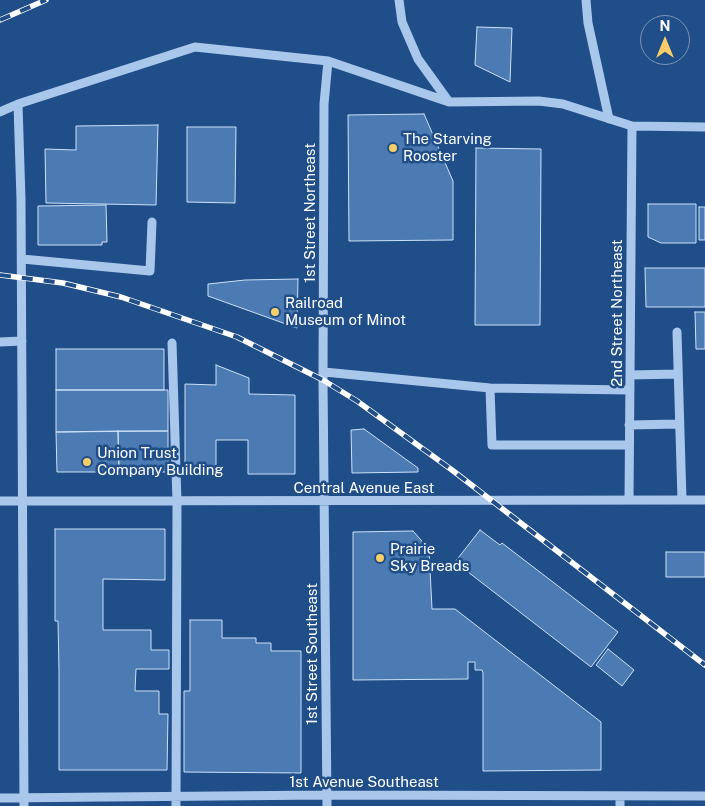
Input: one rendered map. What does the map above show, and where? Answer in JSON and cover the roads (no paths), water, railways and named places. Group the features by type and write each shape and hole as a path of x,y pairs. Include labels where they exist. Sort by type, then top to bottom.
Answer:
{"street":[{"path":"399,0 402,22 418,59 449,102"},
{"path":"586,0 588,22 610,119"},
{"path":"0,112 18,104 195,47 328,60 449,102 539,101 563,104 632,126 705,126"},
{"name":"1st Street Northeast","path":"325,502 324,104 328,60"},
{"path":"18,104 22,259 24,802"},
{"name":"2nd Street Northeast","path":"629,500 632,126"},
{"path":"22,259 150,272 152,222"},
{"path":"677,332 682,500"},
{"path":"0,342 22,342"},
{"path":"172,343 177,502 176,806"},
{"path":"324,372 490,388 630,390"},
{"path":"630,375 678,374"},
{"path":"490,388 492,445 630,445"},
{"path":"630,425 679,424"},
{"name":"Central Avenue East","path":"0,501 705,500"},
{"name":"1st Street Southeast","path":"325,502 327,806"},
{"name":"1st Avenue Southeast","path":"0,798 24,802 176,796 705,796"},
{"path":"620,796 620,806"}],"railway":[{"path":"0,20 46,0"},
{"path":"0,275 63,283 121,297 237,337 323,380 357,401 452,470 705,665"}],"place":[{"name":"The Starving Rooster","path":"393,148"},
{"name":"Railroad Museum of Minot","path":"275,312"},
{"name":"Union Trust Company Building","path":"87,462"},
{"name":"Prairie Sky Breads","path":"380,558"}]}
